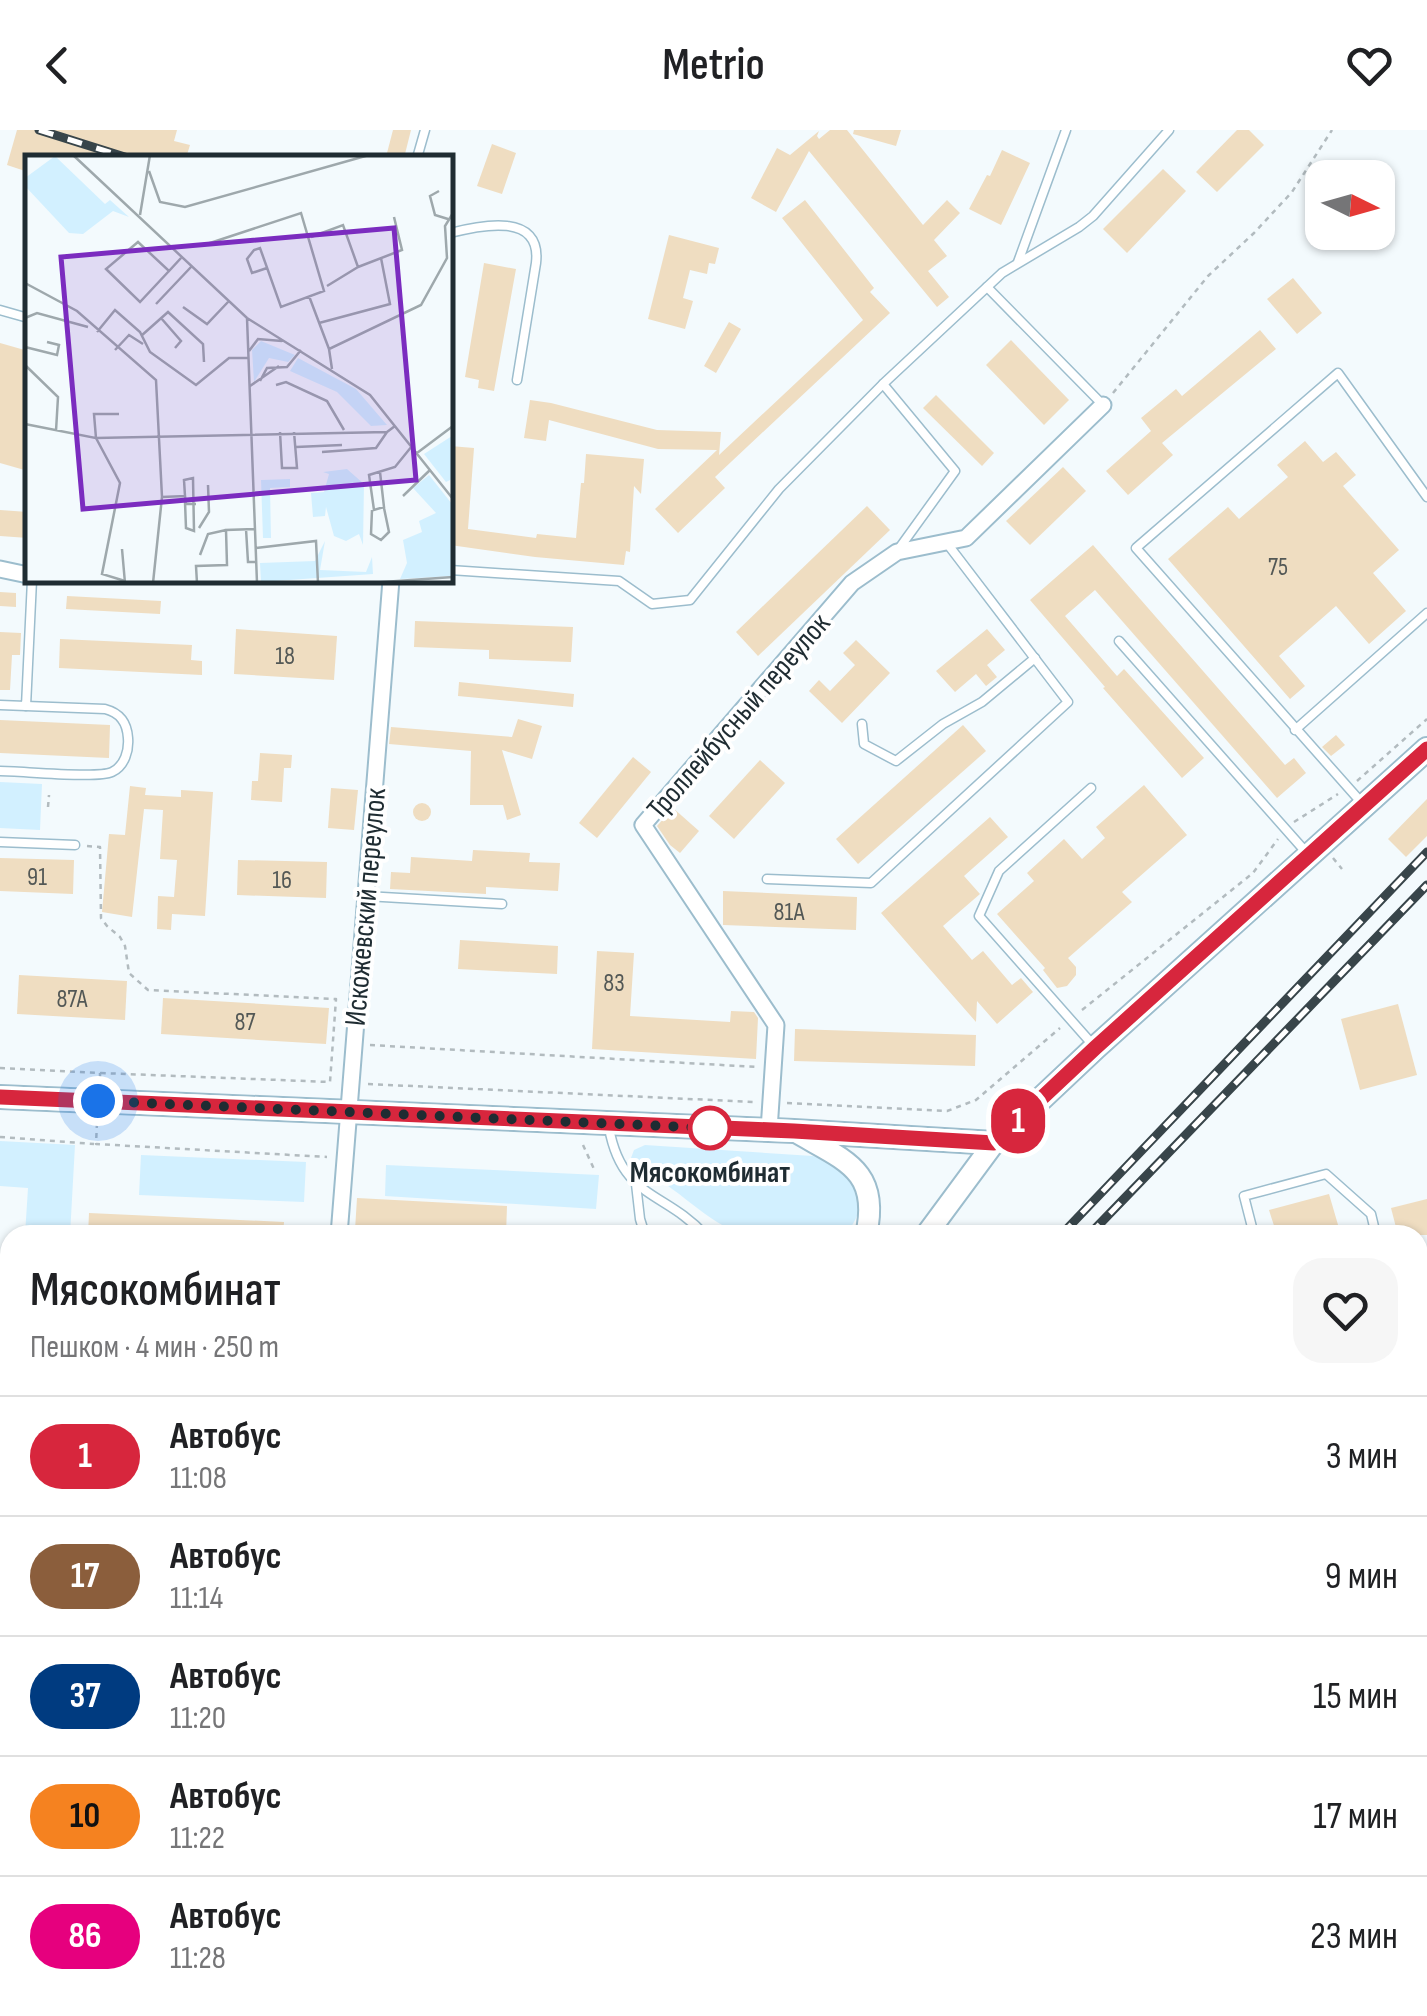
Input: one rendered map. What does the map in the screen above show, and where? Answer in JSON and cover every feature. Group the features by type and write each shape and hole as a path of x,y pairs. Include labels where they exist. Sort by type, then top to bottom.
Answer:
{"main road":[{"path":"933,1225 994,1143 1309,856 1356,797 1427,749"},
{"path":"0,1097 994,1143"},
{"path":"794,1131 850,1165 865,1180 870,1195 868,1225"}],"street":[{"name":"Троллейбусный переулок","path":"769,1130 776,1025 643,826 852,584 897,552 966,538 1103,405"},
{"path":"0,569 25,576"},
{"name":"Искожевский переулок","path":"340,1225 392,582"}],"lane":[{"path":"418,155 425,130"},
{"path":"1018,262 1066,130"},
{"path":"452,570 619,581 652,604 690,600 779,489 882,384 1018,262 1093,216 1169,130"},
{"path":"452,232 496,225 525,231 534,239 536,262 517,380"},
{"path":"987,288 1103,405"},
{"path":"0,310 25,317"},
{"path":"1356,797 1136,548 1338,373 1427,498"},
{"path":"882,384 955,471 897,552"},
{"path":"767,879 871,883 1068,702 946,542"},
{"path":"26,706 30,582"},
{"path":"1295,730 1427,613"},
{"path":"1119,642 1309,856"},
{"path":"862,724 864,744 896,760 943,724 982,702 1034,658"},
{"path":"0,705 115,712 126,724 127,752 118,768 102,774 0,771"},
{"path":"1091,788 999,871 978,916 1095,1048"},
{"path":"0,842 75,845"},
{"path":"366,896 502,904"},
{"path":"608,1124 620,1164 636,1184 691,1225"},
{"path":"1251,1225 1244,1196 1326,1174 1372,1214 1374,1225"},
{"path":"636,1184 642,1225"}],"path":[{"path":"1103,405 1208,276 1292,192 1332,130"},
{"path":"0,1068 100,1076 330,1082 947,1111 976,1100 1070,1019 1253,873 1286,829 1356,797 1427,719"},
{"path":"48,807 49,795"},
{"path":"75,845 100,846 102,918 120,937 129,973 148,990 336,999 330,1082"},
{"path":"354,1044 773,1068"},
{"path":"96,1144 97,1123"},
{"path":"0,1138 327,1157"},
{"path":"583,1145 594,1169"}],"shaded area":[{"path":"0,782 42,784 40,830 0,828"},
{"path":"0,1141 75,1145 71,1225 26,1225 28,1188 0,1186"},
{"path":"645,1145 813,1156 848,1176 858,1192 858,1213 852,1225 722,1225 660,1181 632,1167 634,1150"},
{"path":"141,1155 306,1162 304,1202 139,1195"},
{"path":"386,1165 599,1175 596,1209 385,1196"}],"building":[{"path":"17,130 177,130 174,141 190,145 187,155 25,155 25,171 7,165"},
{"path":"393,130 411,130 405,155 387,153"},
{"path":"830,130 847,130 923,225 947,200 960,213 934,240 947,256 928,271 949,297 937,307 809,151 776,212 751,198 777,148 790,155 819,131 819,139"},
{"path":"854,130 901,130 896,146 853,134"},
{"path":"1237,130 1249,130 1264,145 1217,192 1196,172"},
{"path":"492,144 516,153 502,194 477,186"},
{"path":"1002,150 1030,163 1001,225 969,209"},
{"path":"1163,169 1186,191 1127,253 1103,229"},
{"path":"805,200 874,288 870,292 890,313 715,477 725,488 678,533 655,509 717,450 658,449 549,420 546,441 524,438 530,400 657,430 721,432 719,455 863,320 782,218"},
{"path":"669,235 719,248 715,264 709,263 707,274 690,270 683,298 693,301 685,329 648,319"},
{"path":"484,263 516,269 494,391 478,388 479,380 465,377"},
{"path":"1293,278 1322,313 1297,334 1267,299"},
{"path":"729,322 741,329 716,373 704,366"},
{"path":"1260,330 1276,349 1162,443 1173,455 1128,495 1106,471 1151,431 1141,418 1176,389 1182,396"},
{"path":"1011,340 1069,400 1044,425 986,365"},
{"path":"0,343 25,350 25,470 0,463"},
{"path":"936,395 994,453 982,466 923,408"},
{"path":"1305,441 1323,462 1336,452 1356,475 1343,486 1399,550 1373,573 1406,611 1369,644 1336,606 1279,656 1305,686 1290,699 1168,559 1228,507 1239,519 1288,477 1277,465"},
{"path":"452,446 474,448 468,529 536,538 537,534 576,538 586,454 644,459 641,494 634,486 630,552 626,551 624,565 452,545"},
{"path":"1063,467 1086,491 1030,545 1006,521"},
{"path":"867,506 890,530 758,656 736,632"},
{"path":"0,510 25,512 25,538 0,536"},
{"path":"1093,545 1285,765 1294,758 1306,773 1277,798 1095,590 1065,616 1117,676 1124,669 1204,758 1182,778 1030,600"},
{"path":"0,592 16,593 16,607 0,606"},
{"path":"67,596 161,601 160,614 66,609"},
{"path":"415,621 573,627 571,662 489,659 489,650 414,647"},
{"path":"236,629 337,636 334,680 234,674"},
{"path":"987,629 1005,650 987,665 997,677 986,686 976,674 955,692 936,671"},
{"path":"0,632 21,633 20,655 12,655 10,690 0,690"},
{"path":"60,639 192,645 191,660 202,661 202,675 59,668"},
{"path":"856,640 890,673 842,723 809,691 819,680 830,691 855,665 843,653"},
{"path":"459,682 574,694 573,707 458,696"},
{"path":"518,719 542,726 532,759 502,750 521,815 507,820 503,805 470,805 471,751 389,744 391,727 512,737"},
{"path":"0,720 110,725 109,758 0,753"},
{"path":"963,725 986,751 858,864 836,839"},
{"path":"1336,735 1345,745 1331,756 1322,747"},
{"path":"260,753 292,755 291,768 284,768 282,802 251,800 252,781 258,781"},
{"path":"633,757 651,772 597,838 579,823"},
{"path":"760,760 785,783 734,839 709,816"},
{"path":"1144,785 1187,835 1122,892 1132,902 1068,958 1076,967 1076,975 1067,986 1057,988 1045,968 997,914 1034,881 1027,873 1064,839 1082,859 1105,838 1096,827"},
{"path":"130,786 146,788 145,795 181,797 181,790 213,792 205,916 172,914 171,930 157,929 158,896 174,897 177,860 160,859 163,810 144,809 132,917 102,912 109,834 125,835"},
{"path":"331,788 358,790 354,830 328,828"},
{"path":"1427,799 1427,836 1406,857 1388,839"},
{"path":"422,803 431,812 422,821 413,812"},
{"path":"673,808 699,831 680,853 657,826"},
{"path":"990,817 1008,837 964,876 980,894 943,926 972,960 983,951 1012,985 1021,978 1033,992 997,1024 977,1001 976,1022 881,913"},
{"path":"473,850 530,853 529,862 560,863 558,891 486,887 486,894 390,889 391,872 410,873 411,857 472,861"},
{"path":"0,858 74,860 73,894 0,891"},
{"path":"238,860 327,862 326,898 237,895"},
{"path":"723,891 857,897 856,930 723,925"},
{"path":"460,940 558,946 557,974 458,969"},
{"path":"597,951 634,953 630,1016 730,1022 731,1011 754,1012 758,1018 756,1059 592,1049"},
{"path":"19,975 127,981 125,1020 17,1014"},
{"path":"163,998 329,1008 326,1044 161,1034"},
{"path":"1398,1004 1417,1075 1360,1090 1341,1019"},
{"path":"795,1029 976,1035 975,1066 794,1061"},
{"path":"1329,1194 1338,1225 1274,1225 1269,1210"},
{"path":"357,1198 507,1206 506,1225 355,1225"},
{"path":"1427,1199 1427,1225 1395,1225 1391,1208"},
{"path":"89,1213 284,1222 284,1225 88,1225"}],"railway":[{"path":"39,130 118,155"},
{"path":"1071,1225 1427,852"},
{"path":"1099,1225 1427,885"}],"bus line":[{"name":"1","path":"0,1097 994,1143 1427,749"}],"place":[{"name":"Мясокомбинат","path":"710,1128"}],"route":[{"path":"98,1101 710,1128"}]}
